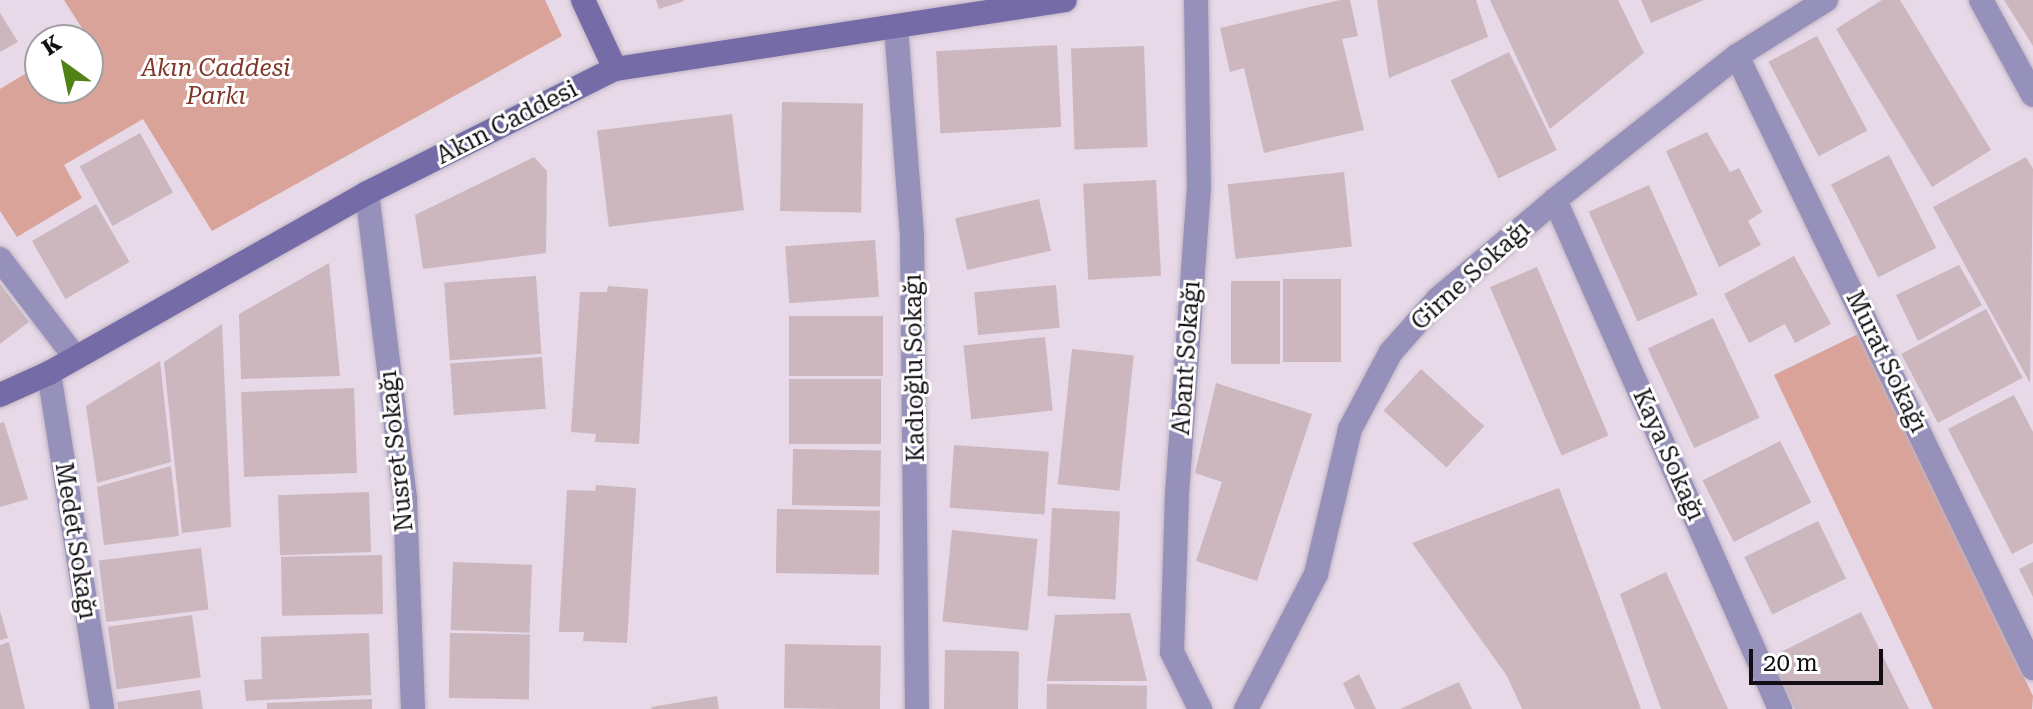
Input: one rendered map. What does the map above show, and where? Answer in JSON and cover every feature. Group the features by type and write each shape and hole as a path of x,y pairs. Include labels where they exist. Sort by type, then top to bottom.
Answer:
{"street":[{"path":"583,0 615,69"},
{"name":"Akın Caddesi","path":"0,395 49,373 367,193 615,69 1064,0"},
{"name":"Abant Sokağı","path":"1196,0 1199,187 1177,494 1172,652 1200,709"},
{"name":"Girne Sokağı","path":"1246,709 1316,574 1350,429 1391,352 1438,299 1555,200 1737,56 1826,0"},
{"path":"1981,0 2033,95"},
{"name":"Kadıoğlu Sokağı","path":"896,27 912,235 917,709"},
{"name":"Murat Sokağı","path":"1737,56 2033,668"},
{"name":"Nusret Sokağı","path":"367,193 405,500 413,709"},
{"name":"Kaya Sokağı","path":"1555,200 1780,709"},
{"path":"0,259 75,357"},
{"name":"Medet Sokağı","path":"49,373 102,709"}],"green space":[{"name":"Akın Caddesi Parkı","path":"64,0 545,0 562,36 212,231 143,119 64,165 82,198 17,237 0,211 0,89 24,75 24,104 104,104 104,24 79,24"},
{"path":"1860,333 2033,696 2032,709 1933,709 1774,375"}],"building":[{"path":"656,0 684,0 684,1 659,9"},
{"path":"1350,0 1358,36 1342,39 1364,130 1264,153 1244,68 1230,72 1220,28"},
{"path":"1377,0 1476,0 1488,37 1389,78"},
{"path":"1490,0 1618,0 1644,53 1550,129"},
{"path":"1641,0 1704,0 1651,23"},
{"path":"1882,0 1900,0 1991,150 1932,187 1836,29"},
{"path":"2004,0 2033,0 2033,46"},
{"path":"0,13 18,42 0,52"},
{"path":"1817,36 1867,130 1819,156 1768,62"},
{"path":"1057,45 1061,127 940,133 936,51"},
{"path":"1144,46 1148,147 1075,149 1071,49"},
{"path":"1509,52 1557,150 1498,178 1451,80"},
{"path":"782,102 863,103 861,212 780,211"},
{"path":"732,114 744,210 609,227 597,131"},
{"path":"1707,132 1730,172 1739,168 1762,212 1748,221 1761,245 1719,267 1666,151"},
{"path":"140,133 173,192 113,226 80,166"},
{"path":"1889,155 1936,248 1878,277 1831,185"},
{"path":"534,157 547,171 546,253 423,269 415,215"},
{"path":"2026,157 2033,169 2030,383 1933,207"},
{"path":"1344,172 1352,247 1235,259 1228,184"},
{"path":"1156,180 1161,276 1088,280 1083,184"},
{"path":"1649,185 1698,295 1638,321 1589,212"},
{"path":"1039,199 1051,251 967,270 955,218"},
{"path":"96,204 130,262 65,299 32,241"},
{"path":"875,240 879,297 789,303 785,246"},
{"path":"1794,256 1831,324 1795,343 1785,324 1749,343 1724,294"},
{"path":"329,263 340,376 241,379 239,314"},
{"path":"1959,265 1982,305 1918,341 1896,295"},
{"path":"1537,267 1609,435 1562,455 1490,287"},
{"path":"536,276 541,354 450,360 444,282"},
{"path":"1283,279 1341,279 1341,362 1283,362"},
{"path":"1231,281 1280,281 1280,364 1231,364"},
{"path":"0,284 29,322 0,344"},
{"path":"1056,285 1060,328 978,335 974,292"},
{"path":"608,286 648,289 639,444 595,442 596,434 571,432 580,292 607,292"},
{"path":"1986,309 2023,378 1938,423 1901,354"},
{"path":"789,316 883,316 883,376 789,376"},
{"path":"1713,318 1759,418 1694,448 1648,348"},
{"path":"222,324 231,527 182,533 164,362"},
{"path":"1045,337 1053,411 971,419 963,346"},
{"path":"1072,349 1134,355 1119,491 1058,484"},
{"path":"542,357 546,409 454,415 450,363"},
{"path":"160,361 171,462 97,483 86,406"},
{"path":"1421,369 1484,426 1447,467 1384,411"},
{"path":"789,379 881,379 881,444 789,444"},
{"path":"1216,383 1312,414 1257,581 1196,561 1222,482 1195,473"},
{"path":"354,388 357,473 244,477 241,392"},
{"path":"2014,395 2033,432 2033,543 2012,554 1948,429"},
{"path":"4,422 28,499 0,507 0,423"},
{"path":"1780,441 1811,502 1734,542 1702,480"},
{"path":"954,445 1049,452 1044,514 950,508"},
{"path":"793,449 881,451 880,507 792,505"},
{"path":"171,466 179,536 104,545 97,487"},
{"path":"596,485 636,488 627,643 583,641 584,632 559,632 567,490 595,491"},
{"path":"1559,488 1641,709 1522,709 1507,676 1412,543"},
{"path":"369,492 371,552 280,555 278,495"},
{"path":"1052,508 1120,512 1115,599 1047,596"},
{"path":"777,509 880,511 879,575 776,573"},
{"path":"1818,521 1846,579 1772,614 1744,557"},
{"path":"952,530 1038,539 1028,630 942,621"},
{"path":"201,548 209,610 106,622 99,561"},
{"path":"382,555 383,614 282,616 281,557"},
{"path":"453,562 532,565 530,633 451,630"},
{"path":"2033,562 2033,597 2019,569"},
{"path":"1666,572 1728,709 1661,709 1620,594"},
{"path":"0,611 8,638 0,640"},
{"path":"1861,612 1909,709 1795,709 1769,658"},
{"path":"1130,613 1147,681 1047,681 1055,615"},
{"path":"192,615 201,677 117,689 108,627"},
{"path":"369,633 371,695 246,701 244,680 262,679 261,637"},
{"path":"450,633 530,634 529,699 449,698"},
{"path":"9,642 25,709 0,709 0,645"},
{"path":"785,644 881,646 880,709 784,708"},
{"path":"945,650 1019,651 1018,709 944,709"},
{"path":"1359,674 1376,709 1355,709 1343,683"},
{"path":"1459,682 1472,709 1400,709"},
{"path":"1047,684 1147,686 1147,709 1047,709"},
{"path":"200,690 203,709 118,709 117,702"},
{"path":"717,696 719,709 651,707"},
{"path":"372,699 372,709 267,709 267,703"}]}
